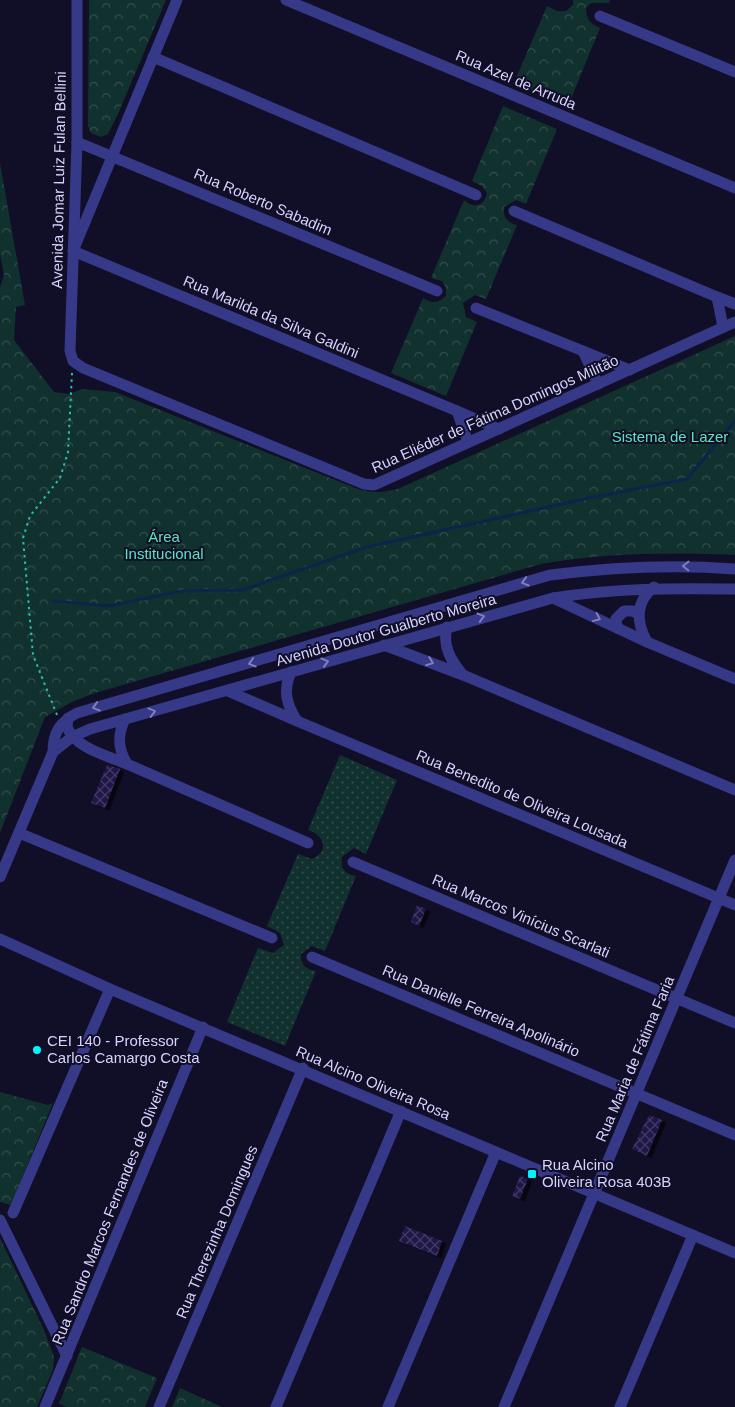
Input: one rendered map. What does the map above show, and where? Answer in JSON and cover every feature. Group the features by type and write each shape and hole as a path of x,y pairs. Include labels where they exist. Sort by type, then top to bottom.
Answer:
{"street":[{"name":"Avenida Jomar Luiz Fulan Bellini","path":"73,361 70,351 77,142 77,0"},
{"path":"73,251 177,0"},
{"name":"Rua Azel de Arruda","path":"286,0 735,188"},
{"path":"600,16 735,72"},
{"path":"153,57 476,195"},
{"name":"Rua Roberto Sabadim","path":"77,142 437,291"},
{"path":"514,211 735,304"},
{"name":"Rua Marilda da Silva Galdini","path":"73,251 500,429"},
{"path":"717,297 723,327"},
{"path":"476,308 630,370"},
{"name":"Rua Eliéder de Fátima Domingos Militão","path":"73,361 83,368 364,484 374,485 735,322"},
{"path":"583,351 598,384"},
{"path":"456,411 468,442"},
{"name":"Avenida Doutor Gualberto Moreira","path":"64,721 76,713 550,575 612,567 689,566 735,569"},
{"path":"647,642 640,629 638,614 642,601 654,587"},
{"name":"Avenida Doutor Gualberto Moreira","path":"56,744 90,729 228,691 384,644 553,598 604,590 654,587 735,589"},
{"path":"553,598 647,642 735,679"},
{"path":"617,628 616,619 624,610 633,611 638,614"},
{"path":"447,627 445,634 448,653 463,675"},
{"path":"384,644 463,675 735,790"},
{"path":"291,672 286,684 286,696 289,709 297,720"},
{"name":"Rua Benedito de Oliveira Lousada","path":"228,691 735,905"},
{"path":"125,719 119,744 127,764"},
{"path":"64,721 72,737 82,744 308,843"},
{"path":"0,877 64,721"},
{"path":"19,833 272,938"},
{"name":"Rua Maria de Fátima Faria","path":"504,1407 596,1194 735,860"},
{"name":"Rua Marcos Vinícius Scarlati","path":"353,862 735,1023"},
{"name":"Rua Alcino Oliveira Rosa","path":"0,940 110,989 302,1068 735,1253"},
{"name":"Rua Danielle Ferreira Apolinário","path":"312,956 735,1135"},
{"path":"5,1231 110,989"},
{"name":"Rua Sandro Marcos Fernandes de Oliveira","path":"45,1407 203,1027"},
{"name":"Rua Therezinha Domingues","path":"159,1407 302,1068"},
{"path":"276,1407 401,1111"},
{"path":"388,1407 496,1152"},
{"path":"13,1213 0,1218 67,1356"},
{"path":"620,1407 692,1235"}],"path":[{"path":"64,721 33,655 24,538 30,516 60,478 68,452 73,361"}],"green space":[{"path":"89,0 166,0 118,114 108,134 101,137 91,133 88,126"},
{"path":"573,0 610,0 609,3 591,3 586,8 589,21 600,28 568,106 514,83 547,6 557,11 566,11 573,5"},
{"path":"503,106 557,129 526,204 516,200 504,207 506,219 517,225 486,299 475,295 463,303 466,317 477,322 446,396 391,373 423,298 435,302 446,296 446,288 442,281 431,278 464,200 471,205 478,205 486,197 487,193 482,186 472,181"},
{"name":"Área Institucional","path":"0,163 25,305 16,307 14,340 54,392 69,394 82,389 115,392 358,489 379,492 400,488 735,336 735,555 638,554 565,560 541,564 95,693 72,702 45,717 0,833 0,287 4,275 0,254"},
{"path":"340,755 397,780 366,854 354,848 342,857 344,870 356,876 325,951 312,946 301,954 304,966 316,971 285,1046 227,1022 258,948 273,953 284,945 280,933 267,926 298,854 312,859 318,856 323,848 321,839 314,832 308,830"},
{"path":"0,1092 48,1105 53,1103 10,1205 0,1202"},
{"path":"0,1238 44,1330 54,1357 53,1370 37,1407 0,1407"},
{"path":"82,1347 157,1378 145,1407 67,1407 59,1404"},
{"path":"180,1388 222,1407 172,1407"}],"building":[{"path":"107,765 120,769 105,808 91,803"},
{"path":"417,905 426,909 419,926 411,922"},
{"path":"649,1115 662,1120 647,1156 632,1149"},
{"path":"520,1176 528,1179 520,1199 512,1196"},
{"path":"405,1226 442,1241 437,1256 399,1241"}],"waterway":[{"path":"53,601 109,606 182,591 242,590 367,547 589,498 687,479 735,421"}],"place":[{"name":"CEI 140 - Professor Carlos Camargo Costa","path":"37,1050"},
{"name":"Rua Alcino Oliveira Rosa 403B","path":"532,1174"}],"park label":[{"name":"Sistema de Lazer","path":"670,437"}]}
